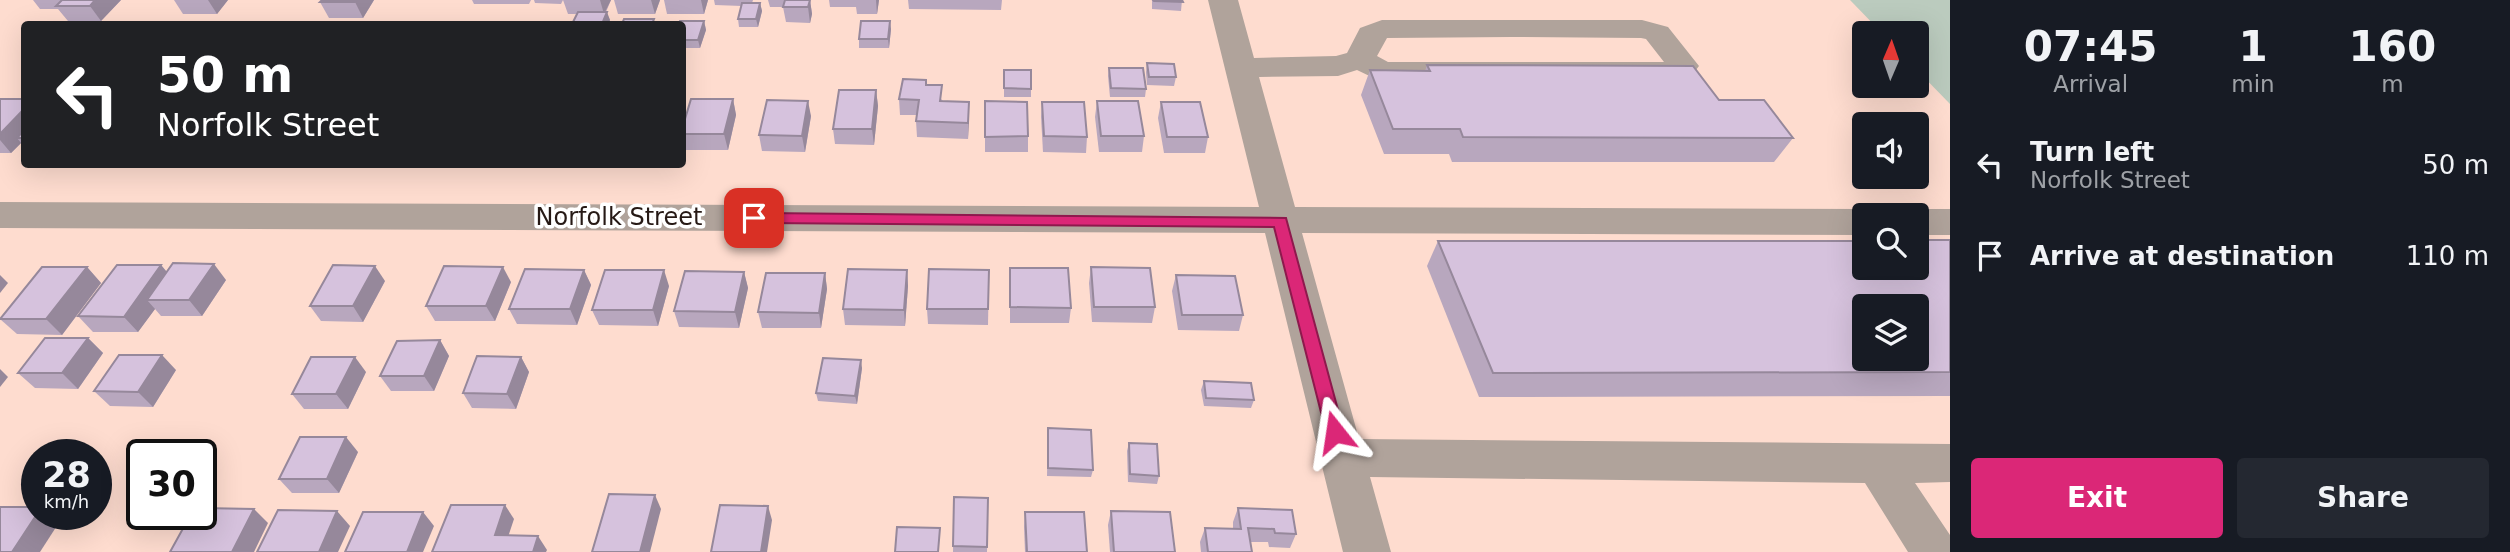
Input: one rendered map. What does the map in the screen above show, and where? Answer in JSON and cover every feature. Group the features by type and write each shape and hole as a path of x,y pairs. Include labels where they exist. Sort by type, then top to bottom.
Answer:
{"street":[{"path":"1223,0 1367,552"},
{"path":"1240,68 1338,66 1360,59 1382,72 1678,72 1683,66 1657,33 1642,29 1382,29 1371,34 1360,59"},
{"name":"Norfolk Street","path":"0,215 1281,222 1852,222"},
{"path":"1929,222 1950,222"},
{"path":"1342,458 1950,463"},
{"path":"1877,464 1934,552"}],"green space":[{"path":"1850,0 1950,0 1950,104 1929,82 1929,21 1870,21"}],"building":[{"path":"62,0 95,0 90,6 56,6"},
{"path":"322,0 356,0 320,2"},
{"path":"785,0 810,0 808,7 783,7"},
{"path":"1182,0 1183,2 1154,1"},
{"path":"742,3 760,3 756,19 738,19"},
{"path":"578,12 607,12 603,21 574,21"},
{"path":"624,19 654,19 653,21 623,21"},
{"path":"686,21 704,21 698,40 686,40"},
{"path":"861,21 890,21 888,39 859,39"},
{"path":"1147,63 1174,64 1176,77 1149,77"},
{"path":"1427,65 1693,66 1719,100 1764,100 1793,138 1463,137 1460,129 1393,129 1370,70 1430,71"},
{"path":"1109,68 1143,68 1146,89 1111,88"},
{"path":"1004,70 1031,70 1031,89 1004,88"},
{"path":"903,79 926,80 926,85 942,85 940,101 969,102 968,123 916,121 919,100 899,99"},
{"path":"839,90 876,90 872,129 833,129"},
{"path":"0,99 21,99 21,112 0,134"},
{"path":"691,99 733,99 724,134 686,134 686,116"},
{"path":"767,100 808,101 802,136 759,135"},
{"path":"985,101 1027,102 1028,136 985,137"},
{"path":"1097,101 1138,101 1144,136 1101,136"},
{"path":"1042,102 1084,102 1087,137 1044,136"},
{"path":"1161,102 1200,102 1208,137 1167,137"},
{"path":"1929,240 1950,240 1950,372 1493,373 1438,241 1852,241 1852,280 1929,280"},
{"path":"173,263 214,264 189,300 147,300"},
{"path":"117,265 161,265 124,317 78,316"},
{"path":"333,265 375,266 353,306 310,306"},
{"path":"444,266 503,267 486,306 426,306"},
{"path":"42,267 87,267 46,319 0,319"},
{"path":"1091,267 1150,268 1155,307 1094,307"},
{"path":"1010,268 1068,268 1071,308 1010,307"},
{"path":"525,269 584,270 570,309 509,309"},
{"path":"848,269 907,270 904,310 843,309"},
{"path":"929,269 989,270 988,309 927,309"},
{"path":"605,270 664,270 653,310 592,310"},
{"path":"685,271 744,272 735,312 674,311"},
{"path":"766,273 825,273 819,313 758,312"},
{"path":"1176,275 1235,276 1243,315 1182,315"},
{"path":"45,338 88,338 62,373 18,373"},
{"path":"440,340 424,376 380,376 397,341"},
{"path":"119,355 162,355 138,392 94,391"},
{"path":"477,356 521,357 507,394 463,393"},
{"path":"311,357 355,357 336,394 292,394"},
{"path":"823,358 861,360 855,396 816,393"},
{"path":"1204,381 1251,383 1254,400 1206,398"},
{"path":"1048,428 1091,430 1093,470 1048,468"},
{"path":"300,437 346,437 327,479 279,479"},
{"path":"1129,443 1157,444 1159,476 1130,474"},
{"path":"609,494 655,495 640,552 592,552"},
{"path":"954,497 988,498 987,547 953,546"},
{"path":"451,505 505,505 495,535 538,536 533,552 432,552"},
{"path":"720,505 768,506 761,552 711,552"},
{"path":"0,507 21,507 21,530 26,530 12,552 0,552"},
{"path":"217,508 254,509 232,552 170,552 182,530 217,530"},
{"path":"1238,508 1292,510 1296,534 1275,533 1274,529 1248,528 1252,552 1208,552 1205,528 1241,529"},
{"path":"278,510 337,511 319,552 257,552"},
{"path":"1111,511 1170,512 1175,552 1114,552"},
{"path":"363,512 423,512 407,552 345,552"},
{"path":"1025,512 1084,512 1087,552 1027,552"},
{"path":"897,527 940,528 938,552 895,552"}],"route":[{"path":"754,218 1281,222 1335,432"}]}
